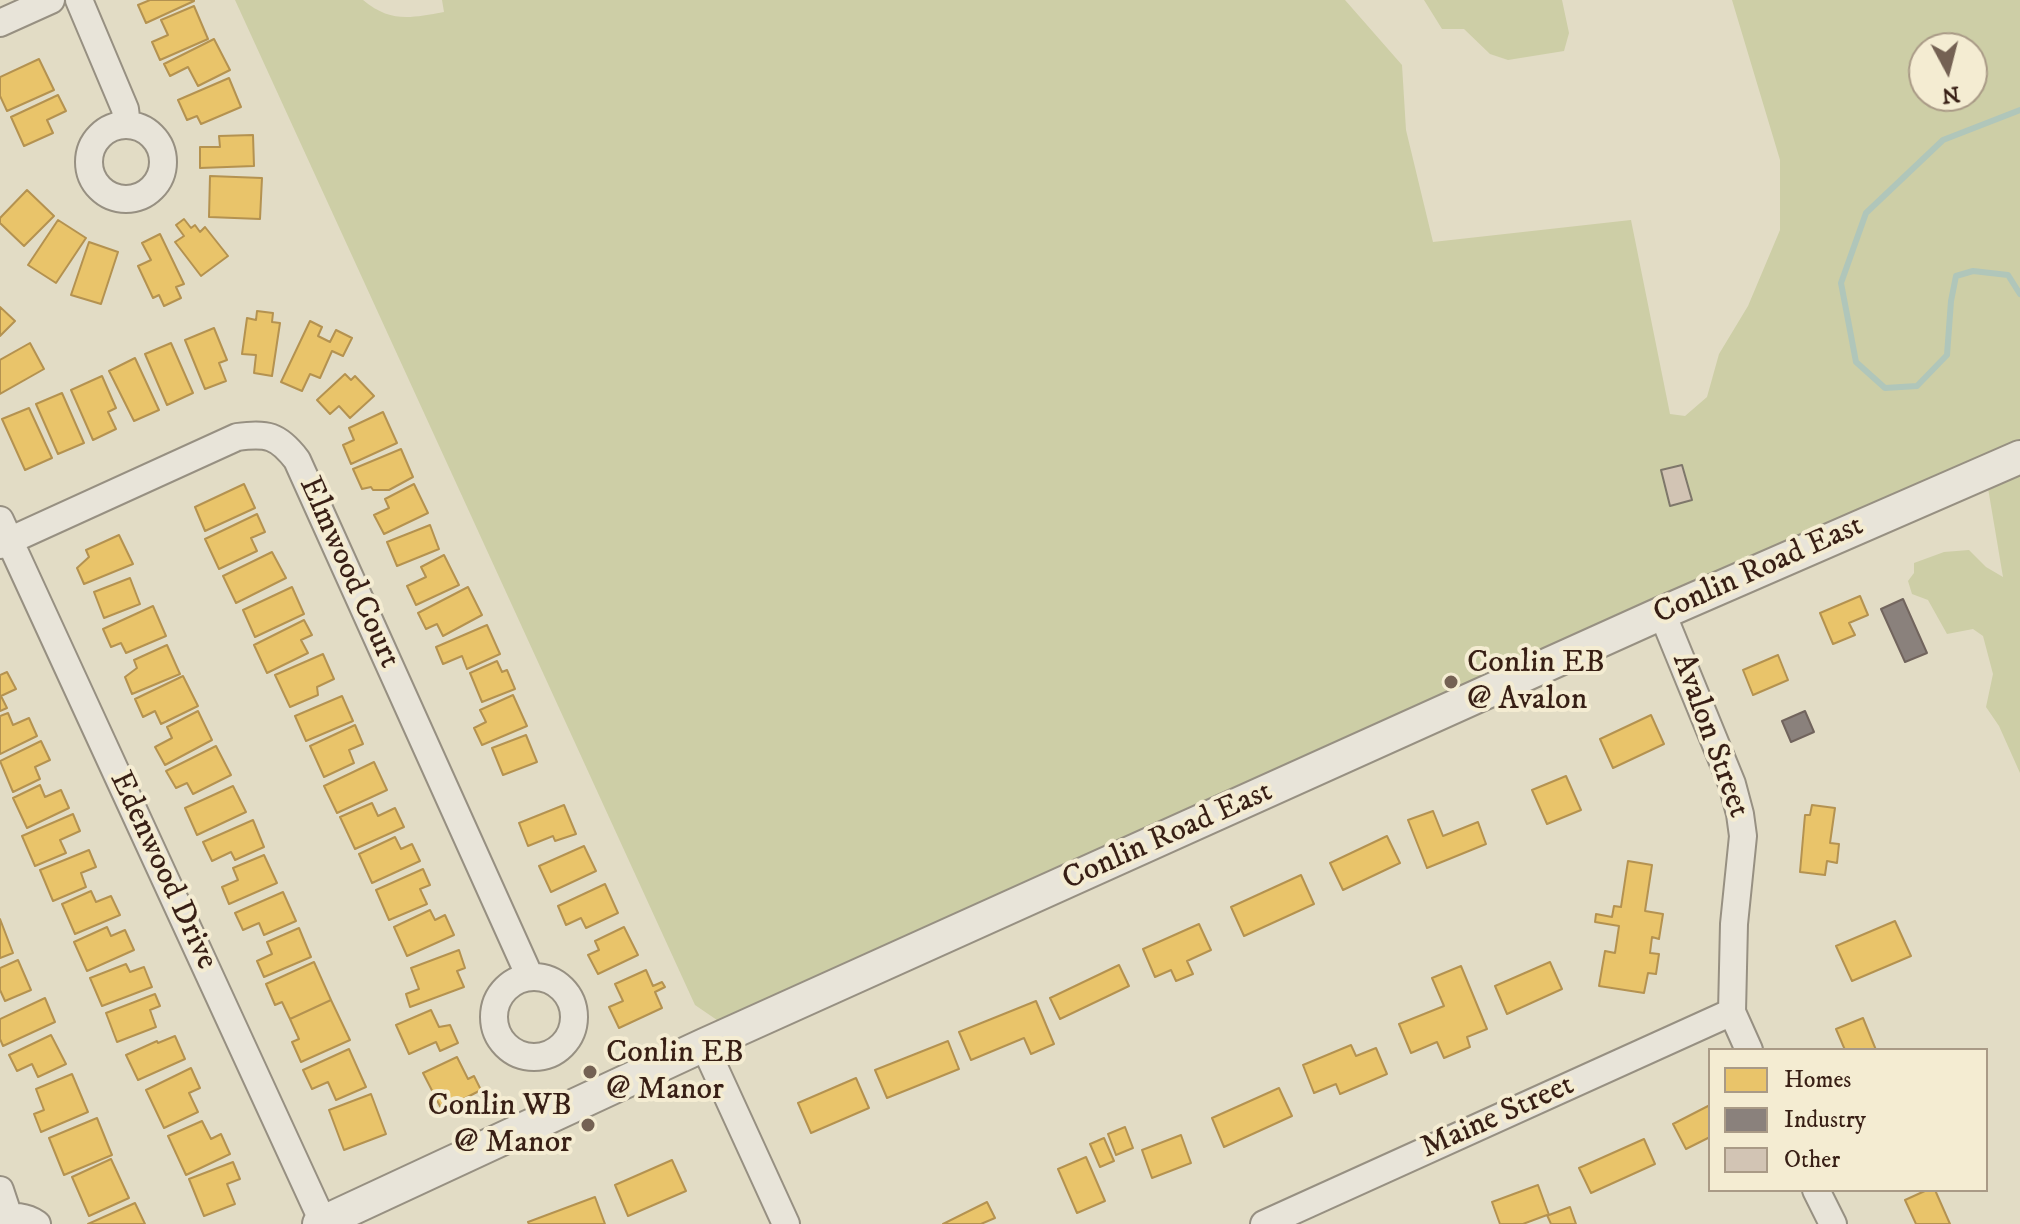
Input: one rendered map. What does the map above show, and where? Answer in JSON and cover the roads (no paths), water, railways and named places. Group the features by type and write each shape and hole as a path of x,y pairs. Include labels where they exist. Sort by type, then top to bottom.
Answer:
{"street":[{"path":"0,23 51,0"},
{"path":"79,0 125,109 127,125"},
{"name":"Elmwood Court","path":"3,535 237,437 260,434 277,439 288,448 297,460 530,977"},
{"name":"Conlin Road East","path":"321,1223 704,1045 1662,613 2020,457"},
{"name":"Edenwood Drive","path":"3,535 321,1223"},
{"name":"Avalon Street","path":"1662,613 1732,784 1740,814 1743,836 1734,924 1732,1012 1748,1048"},
{"name":"Maine Street","path":"1264,1224 1732,1012"},
{"path":"704,1045 786,1224"},
{"path":"0,1190 4,1218 30,1220 37,1224"},
{"path":"1817,1192 1833,1224"}],"waterway":[{"path":"2020,110 1943,140 1866,213 1841,283 1856,362 1885,388 1917,386 1947,355 1956,276 1973,271 2008,275 2020,294"}],"place":[{"name":"Conlin EB @ Avalon","path":"1451,682"},
{"name":"Conlin EB @ Manor","path":"590,1072"},
{"name":"Conlin WB @ Manor","path":"588,1125"}]}
